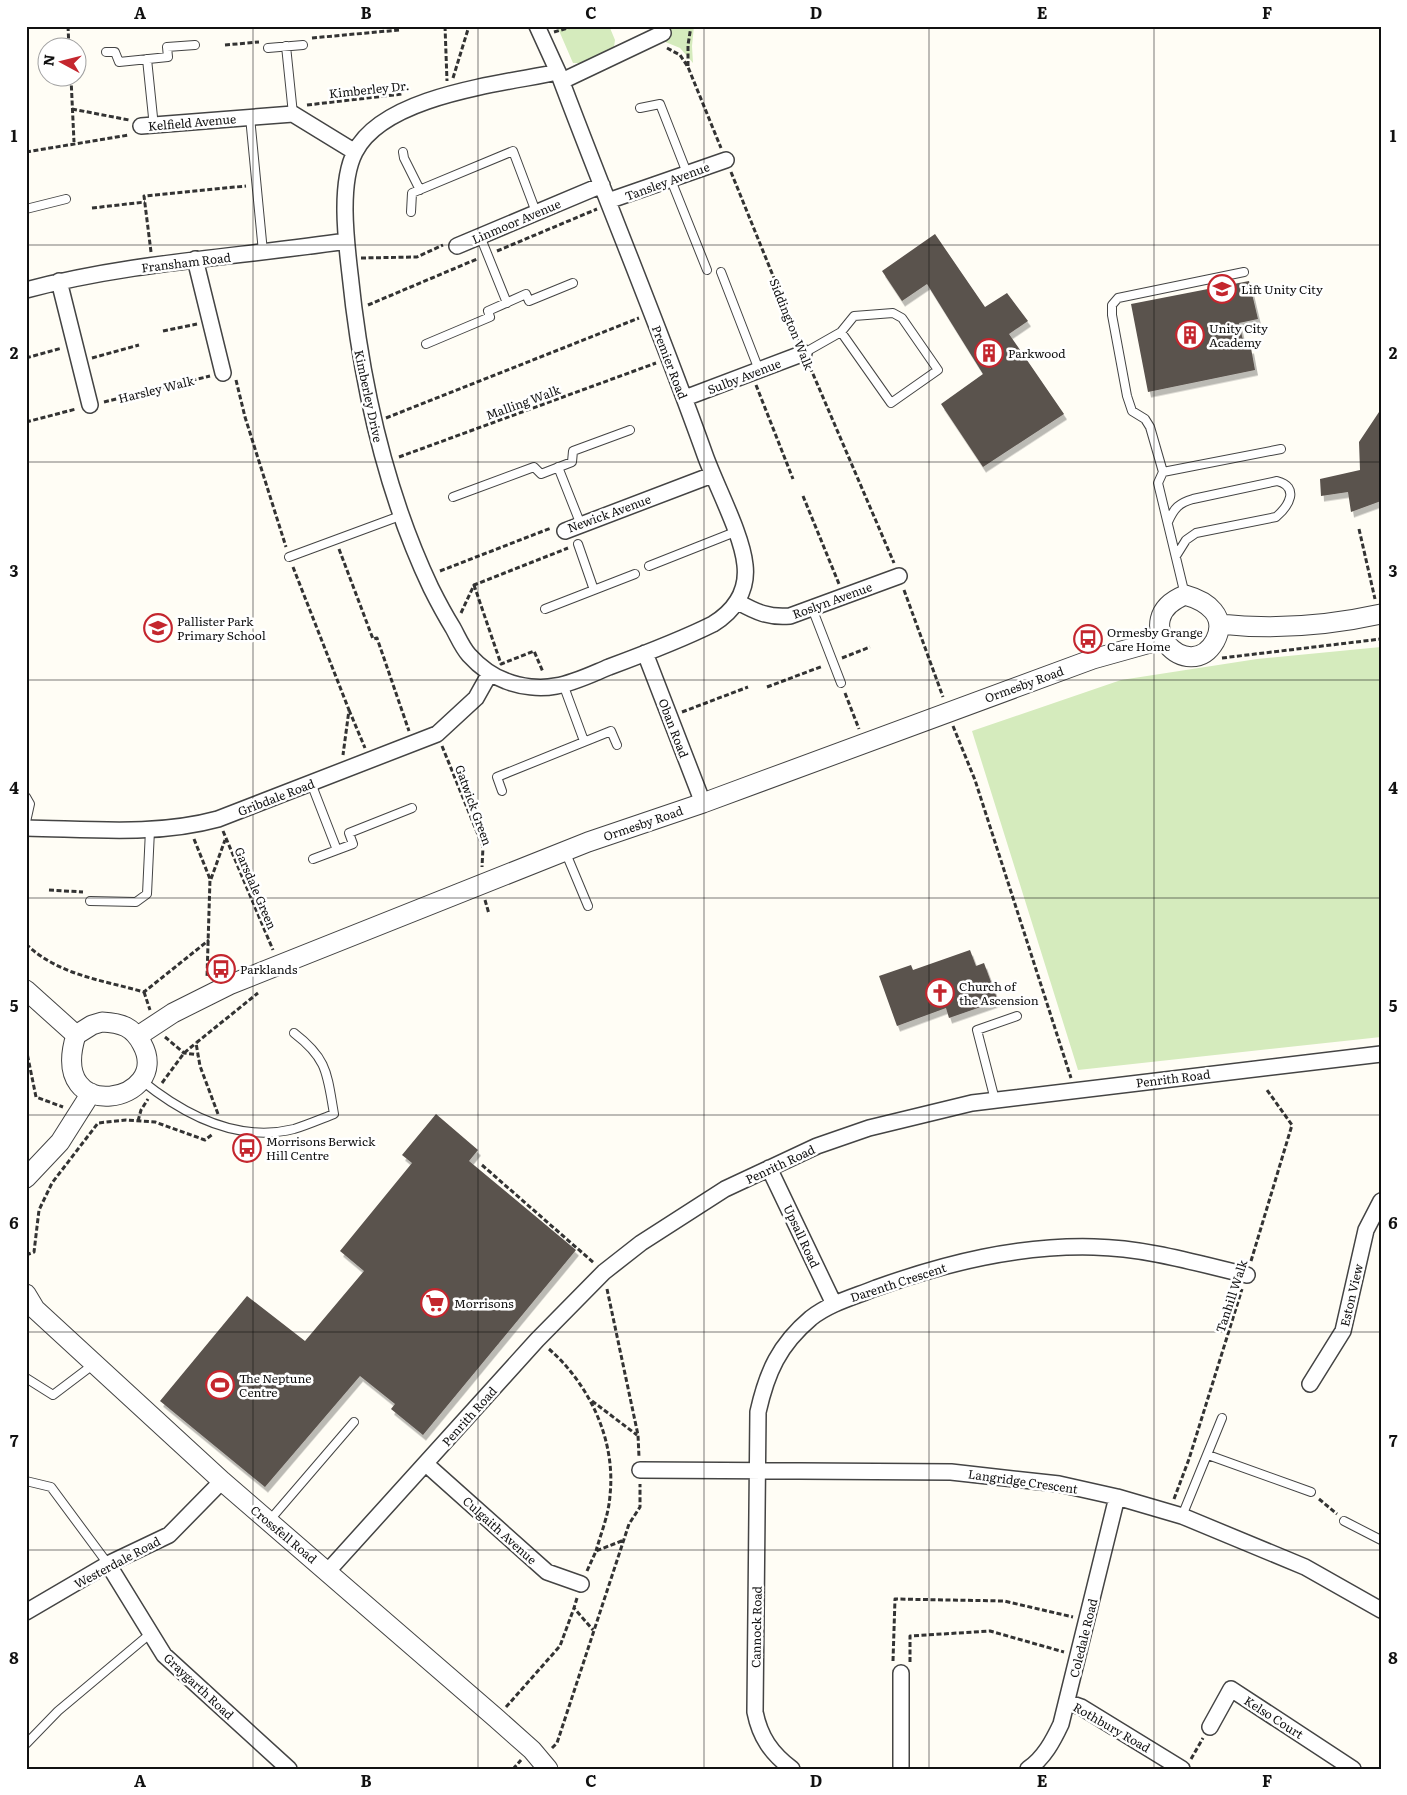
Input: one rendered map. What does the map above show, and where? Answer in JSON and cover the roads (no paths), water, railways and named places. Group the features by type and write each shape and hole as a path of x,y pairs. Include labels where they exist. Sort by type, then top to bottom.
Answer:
{"street":[{"name":"Premier Road","path":"539,31 560,77 685,398 712,475 743,550 746,567 744,585 738,602"},
{"path":"292,110 355,152 388,118 416,104 448,95 560,77 663,40"},
{"name":"Kelfield Avenue","path":"147,126 250,118 292,110"},
{"name":"Kimberley Drive","path":"355,152 347,190 346,241 363,373 384,462 400,516 425,576 462,646 469,656 490,673 514,684 556,685 646,653"},
{"name":"Tansley Avenue","path":"608,202 726,160"},
{"name":"Linmoor Avenue","path":"456,246 602,185"},
{"name":"Fransham Road","path":"26,290 58,281 152,265 263,253 346,241"},
{"path":"195,260 223,373"},
{"path":"58,281 90,405"},
{"name":"Sulby Avenue","path":"685,398 804,353"},
{"name":"Newick Avenue","path":"565,531 712,475"},
{"name":"Roslyn Avenue","path":"738,602 762,615 776,618 790,616 899,576"},
{"path":"1185,595 1198,599 1212,608 1219,624 1218,634 1211,647 1200,654 1190,656 1180,654 1162,640 1160,627 1165,610 1176,599 1185,595"},
{"path":"646,653 713,624 725,616 738,602"},
{"path":"1219,624 1269,628 1336,623 1379,615"},
{"name":"Ormesby Road","path":"138,1036 173,1012 279,964 565,851 703,803 947,711 1093,659 1162,640"},
{"name":"Oban Road","path":"646,653 703,803"},
{"name":"Gribdale Road","path":"26,828 150,830 189,827 218,819 437,734 476,698 490,673"},
{"path":"26,990 76,1035"},
{"path":"102,1022 120,1022 128,1026 138,1036 146,1051 148,1086 132,1090 118,1097 105,1098 91,1094 78,1083 72,1070 70,1060 76,1035 92,1025 102,1022"},
{"name":"Penrith Road","path":"328,1572 537,1340 604,1272 679,1218 725,1189 818,1146 869,1128 972,1103 1381,1054"},
{"path":"26,1178 60,1142 91,1094"},
{"name":"Upsall Road","path":"769,1168 834,1304"},
{"name":"Eston View","path":"1310,1384 1344,1331 1366,1230 1381,1201"},
{"name":"Darenth Crescent","path":"758,1471 758,1412 764,1384 774,1360 792,1337 812,1318 834,1304 925,1271 993,1254 1047,1249 1094,1247 1149,1252 1246,1275"},
{"name":"Crossfell Road","path":"26,1294 35,1309 222,1481 496,1718 544,1764"},
{"name":"Culgaith Avenue","path":"426,1464 547,1572 581,1584"},
{"name":"Langridge Crescent","path":"640,1470 950,1472 1003,1476 1058,1484 1117,1497 1176,1514 1304,1567 1381,1610"},
{"name":"Cannock Road","path":"758,1471 755,1712 763,1738 771,1750 792,1769"},
{"name":"Westerdale Road","path":"26,1612 108,1564 169,1535 222,1481"},
{"name":"Coledale Road","path":"1028,1769 1041,1757 1053,1741 1067,1702 1117,1497"},
{"name":"Graygarth Road","path":"108,1564 164,1655 288,1768"},
{"path":"900,1769 901,1673"},
{"name":"Kelso Court","path":"1210,1727 1231,1689 1353,1769"},
{"name":"Rothbury Road","path":"1067,1702 1081,1707 1186,1765"}],"lane":[{"path":"106,52 115,52 119,62 168,57 167,47 195,44"},
{"path":"268,48 303,45"},
{"path":"286,46 292,110"},
{"path":"147,59 147,126"},
{"path":"640,108 660,104 687,174"},
{"path":"250,118 263,253"},
{"path":"411,212 412,193 513,151 536,212"},
{"path":"404,152 404,158 420,190"},
{"path":"671,180 707,270"},
{"path":"26,209 66,198"},
{"path":"480,236 507,303"},
{"path":"721,272 755,372"},
{"path":"1185,595 1158,484 1163,472 1150,427 1145,419 1132,411 1127,396 1112,315 1112,305 1118,298 1244,272"},
{"path":"426,344 490,317 488,311 526,294 529,301 573,282"},
{"path":"804,353 841,332 854,316 893,313 902,318 938,370 891,403 841,332"},
{"path":"454,496 534,467 541,474 572,462 574,451 630,430"},
{"path":"1163,472 1281,449"},
{"path":"558,467 581,525"},
{"path":"1168,522 1173,510 1181,502 1193,498 1277,481 1284,483 1289,490 1290,498 1286,509 1276,517 1196,532 1186,540 1176,556"},
{"path":"289,557 400,516"},
{"path":"649,566 735,532"},
{"path":"578,544 594,590"},
{"path":"545,609 635,574"},
{"path":"812,608 841,683"},
{"path":"556,685 584,741"},
{"path":"502,791 497,777 584,741 611,731 617,746"},
{"path":"311,783 337,850"},
{"path":"26,797 30,804 26,822"},
{"path":"313,859 353,844 349,833 412,808"},
{"path":"90,901 136,902 147,894 150,830"},
{"path":"565,851 588,906"},
{"path":"995,1100 977,1030 1018,1016"},
{"path":"148,1086 177,1107 223,1128 241,1131 259,1132 293,1129 334,1114 324,1064 318,1053 294,1032"},
{"path":"26,1378 53,1395 94,1364"},
{"path":"1176,1514 1208,1455 1222,1418"},
{"path":"269,1521 354,1422"},
{"path":"1208,1455 1311,1492"},
{"path":"26,1481 51,1487 108,1564"},
{"path":"1344,1521 1381,1540"},
{"path":"26,1744 58,1710 151,1633"}],"place":[{"name":"Lift Unity City","path":"1222,289"},
{"name":"Unity City Academy","path":"1190,335"},
{"name":"Parkwood","path":"989,353"},
{"name":"Pallister Park Primary School","path":"158,628"},
{"name":"Ormesby Grange Care Home","path":"1088,639"},
{"name":"Parklands","path":"221,969"},
{"name":"Church of the Ascension","path":"940,993"},
{"name":"Morrisons Berwick Hill Centre","path":"247,1148"},
{"name":"Morrisons","path":"435,1303"},
{"name":"The Neptune Centre","path":"220,1385"}]}
